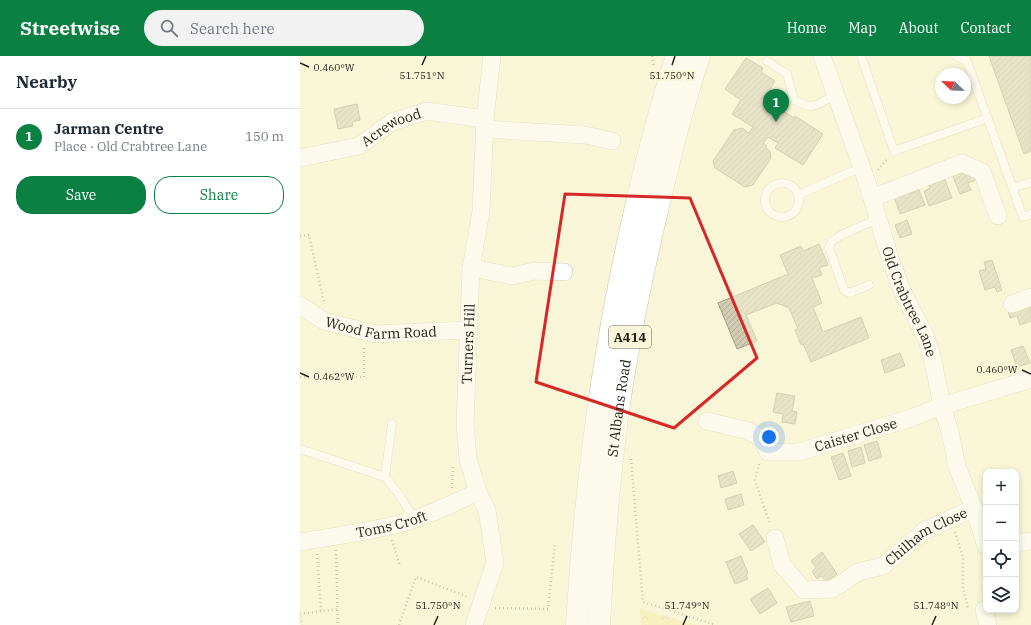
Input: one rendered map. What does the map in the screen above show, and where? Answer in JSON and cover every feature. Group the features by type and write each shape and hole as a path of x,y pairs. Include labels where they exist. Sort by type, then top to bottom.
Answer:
{"main road":[{"name":"St Albans Road","path":"577,625 581,555 590,467 613,315 625,254 643,178 669,80 677,56"},
{"name":"St Albans Road","path":"599,625 610,472 634,311 645,258 678,126 699,56"}],"street":[{"name":"Turners Hill","path":"474,625 495,563 487,510 478,492 468,458 465,424 471,268 482,212 484,124 492,56"},
{"name":"Old Crabtree Lane","path":"822,56 867,183 891,261 904,296 926,337 932,356 942,406 950,432 957,467 974,508 983,543"},
{"name":"Acrewood","path":"300,158 359,146 392,122 426,111 484,124 585,135 612,141"},
{"path":"867,183 962,163 982,172 998,216"},
{"path":"471,268 513,276 534,271 564,272"},
{"path":"1012,304 1031,297"},
{"name":"Wood Farm Road","path":"300,305 324,321 375,334 468,330"},
{"name":"Caister Close","path":"768,452 799,452 874,428 908,419 942,406 1031,379"},
{"path":"707,421 749,431 762,439 768,452"},
{"name":"Toms Croft","path":"308,540 388,527 435,512 478,492"},
{"name":"Chilham Close","path":"775,538 782,565 804,590 833,589 858,572 883,566 924,532 974,508"},
{"path":"1019,543 1031,541"}],"lane":[{"path":"861,56 894,151 988,118"},
{"path":"956,56 966,61 1014,188 1023,217 1031,214"},
{"path":"767,61 787,74 794,100 804,106 812,107 836,94"},
{"path":"1014,188 1031,182"},
{"path":"798,195 867,183"},
{"path":"785,184 790,186 798,195 798,205 792,214 787,216 782,217 772,214 766,206 766,194 773,186 785,184"},
{"path":"869,286 850,293 844,290 829,248 832,240 878,219"},
{"path":"386,477 392,424"},
{"path":"300,450 386,477 402,497 414,519"}],"path":[{"path":"867,183 894,151"},
{"path":"300,236 309,235 328,322"},
{"path":"300,377 364,377 364,331"},
{"path":"628,475 630,452 643,602 716,625"},
{"path":"768,452 760,463 755,480 775,538"},
{"path":"950,520 963,557 963,586 981,615"},
{"path":"388,527 400,566"},
{"path":"336,536 338,625"},
{"path":"308,540 321,611"},
{"path":"399,625 416,577 481,604 548,609 555,543"},
{"path":"981,615 983,577"},
{"path":"300,614 338,609"},
{"path":"300,618 302,625"}],"highlighted area":[{"path":"565,194 690,198 757,358 674,428 536,382"}],"green space":[{"path":"640,609 697,625 641,625"}],"building":[{"path":"989,56 1031,56 1031,151 1024,154"},
{"path":"746,58 763,68 761,72 775,81 764,99 823,134 803,165 775,148 778,143 768,137 763,143 770,151 771,158 753,185 745,187 715,168 713,161 734,130 742,128 749,133 753,127 732,114 741,100 725,89"},
{"path":"357,104 360,120 352,122 353,126 338,129 334,109"},
{"path":"971,167 976,180 968,183 971,190 960,194 952,174"},
{"path":"944,177 952,198 929,206 924,191 930,188 928,183"},
{"path":"907,188 909,194 919,190 925,205 900,214 893,194"},
{"path":"907,220 912,234 900,238 895,225"},
{"path":"819,244 828,265 819,268 822,275 812,278 822,303 813,307 823,332 861,317 869,338 811,362 803,344 801,345 795,330 798,329 789,308 777,303 746,315 757,341 737,349 718,303 788,274 780,255 801,246 803,251"},
{"path":"992,260 1002,290 997,292 995,287 985,290 979,271 986,269 984,262"},
{"path":"1031,303 1031,321 1020,325 1017,316 1010,318 1008,312"},
{"path":"1023,346 1030,363 1017,367 1011,350"},
{"path":"900,353 905,366 885,373 881,360"},
{"path":"777,393 795,396 792,411 797,412 795,424 782,422 783,414 773,412"},
{"path":"877,441 882,457 869,461 864,445"},
{"path":"861,447 865,463 852,467 848,451"},
{"path":"843,453 851,476 839,480 831,457"},
{"path":"733,471 737,483 721,488 718,476"},
{"path":"741,494 744,505 728,510 725,499"},
{"path":"753,525 765,542 751,551 739,534"},
{"path":"822,552 837,574 826,582 821,576 817,579 812,571 816,568 811,561"},
{"path":"741,556 748,573 746,574 748,579 735,584 726,562"},
{"path":"768,588 777,603 760,614 750,599"},
{"path":"810,601 814,616 791,622 786,607"}],"place":[{"name":"Jarman Centre","path":"776,122"}]}
